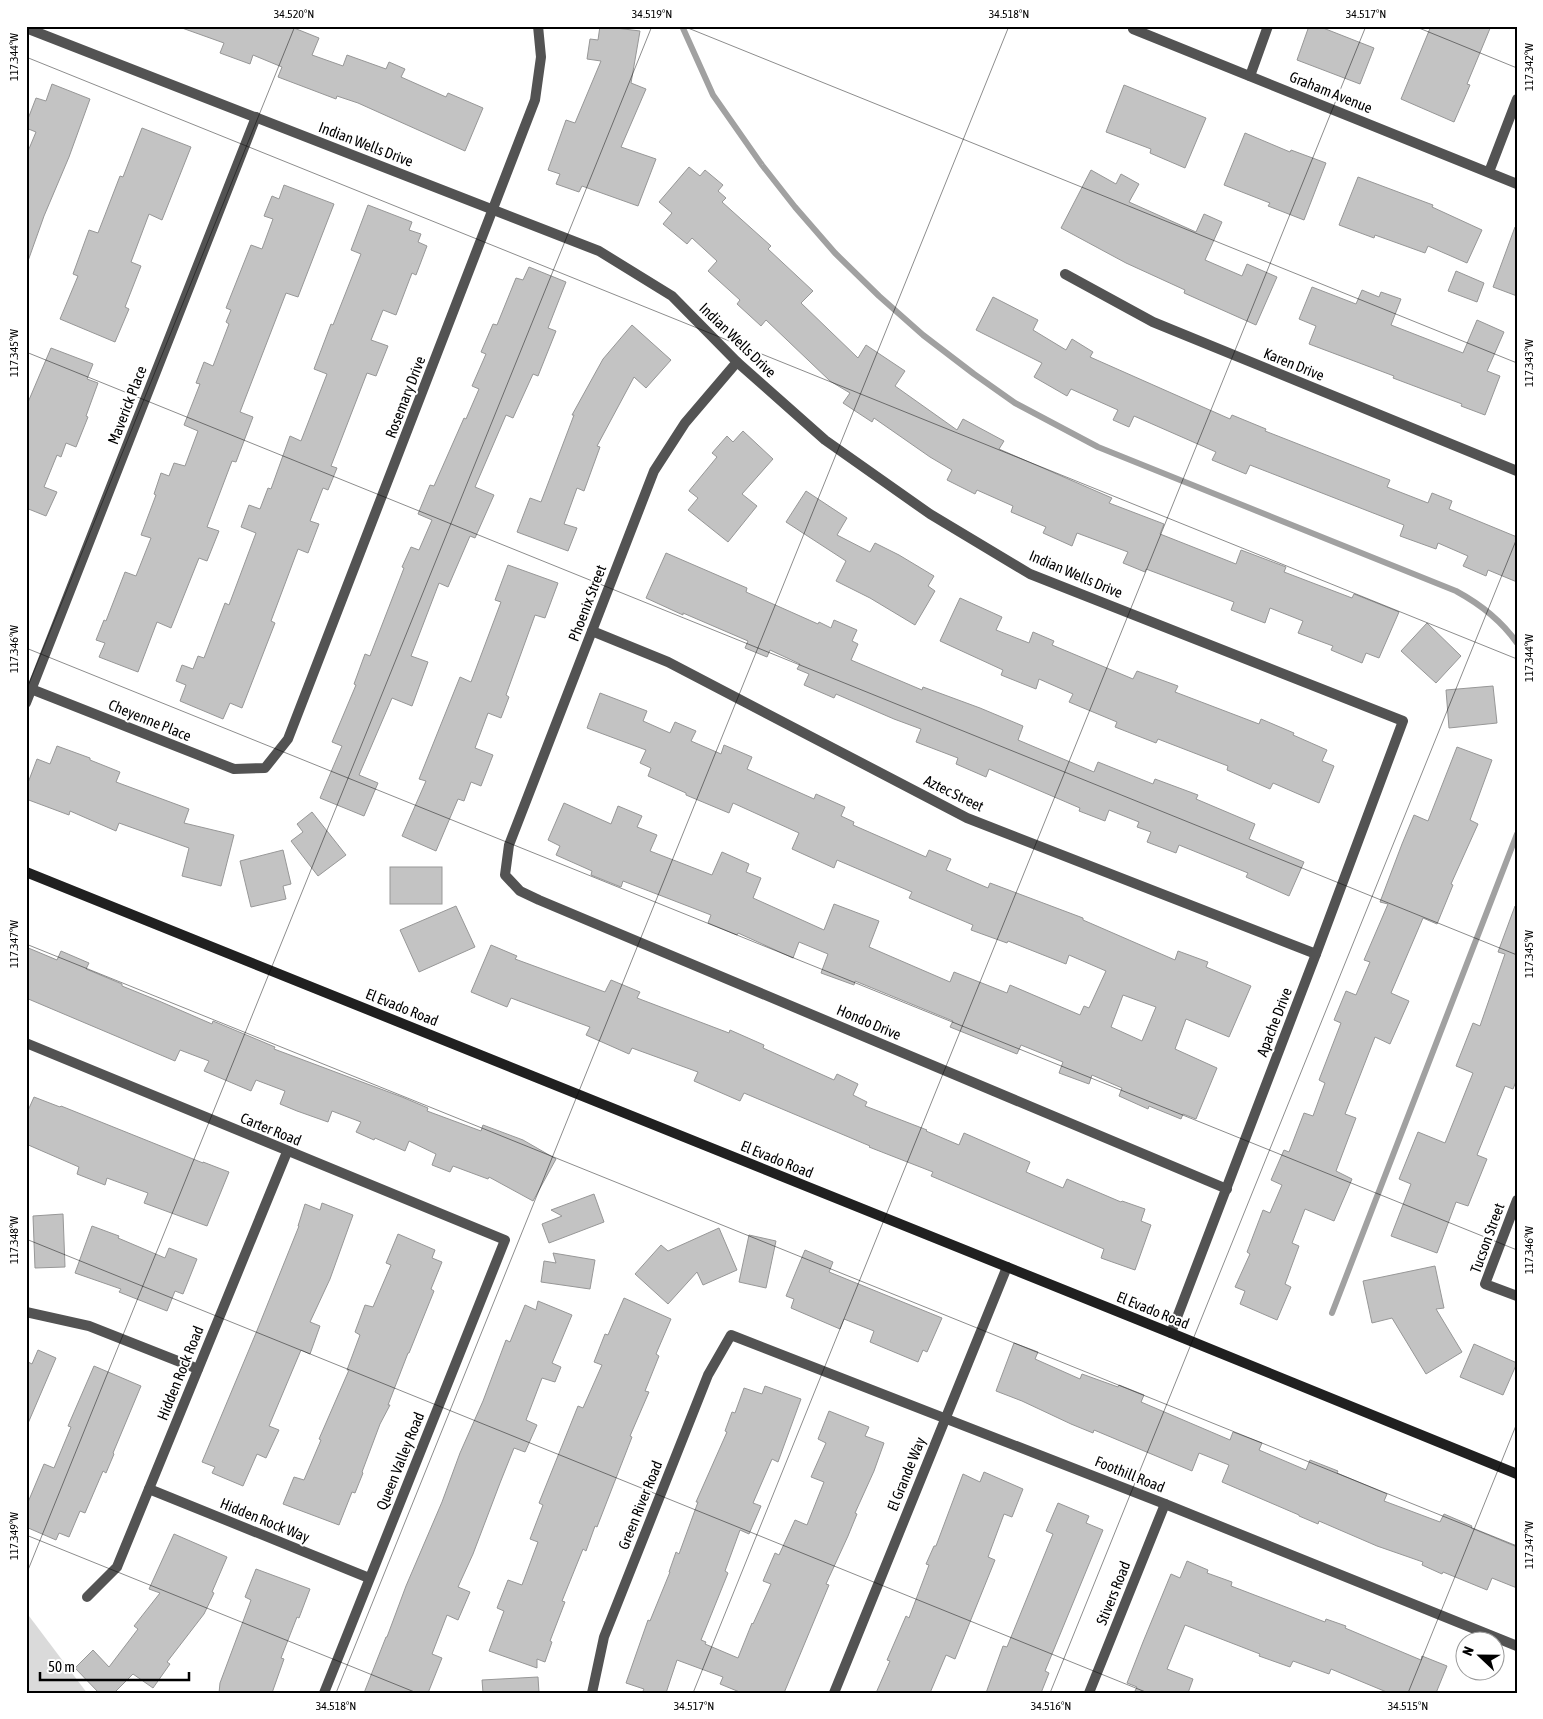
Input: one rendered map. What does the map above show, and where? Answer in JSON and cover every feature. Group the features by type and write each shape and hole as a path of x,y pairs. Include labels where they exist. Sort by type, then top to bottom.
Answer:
{"main road":[{"name":"El Evado Road","path":"26,872 1517,1474"}],"street":[{"name":"Rosemary Drive","path":"265,768 288,739 535,100 541,57 538,26"},
{"path":"1250,76 1268,26"},
{"name":"Indian Wells Drive","path":"26,28 599,251 672,296 737,362 825,440 930,514 1030,574 1403,721"},
{"name":"Graham Avenue","path":"1133,28 1517,184"},
{"path":"1489,172 1517,100"},
{"name":"Maverick Place","path":"26,703 29,688 256,117"},
{"name":"Karen Drive","path":"1065,274 1153,322 1517,471"},
{"name":"Phoenix Street","path":"505,875 509,845 654,471 685,423 737,362"},
{"name":"Aztec Street","path":"592,631 668,662 967,818 1316,954"},
{"name":"Cheyenne Place","path":"29,688 234,769 265,768"},
{"name":"Apache Drive","path":"1171,1333 1403,721"},
{"name":"Hondo Drive","path":"505,875 520,892 1227,1189"},
{"name":"Carter Road","path":"26,1043 287,1152 505,1240"},
{"name":"Hidden Rock Road","path":"87,1597 117,1567 287,1152"},
{"name":"Tucson Street","path":"1517,1200 1484,1284 1517,1296"},
{"name":"Queen Valley Road","path":"324,1693 505,1240"},
{"name":"El Grande Way","path":"834,1693 1006,1267"},
{"path":"26,1312 89,1326 198,1369"},
{"name":"Foothill Road","path":"731,1335 946,1417 1517,1646"},
{"name":"Green River Road","path":"592,1693 604,1637 708,1375 731,1335"},
{"name":"Hidden Rock Way","path":"149,1489 369,1578"},
{"name":"Stivers Road","path":"1089,1693 1165,1504"}],"shaded area":[{"path":"26,1612 87,1693 26,1693"}],"building":[{"path":"183,26 289,26 319,38 312,55 343,66 347,55 386,69 389,62 405,69 401,77 446,97 448,93 483,108 465,151 358,103 337,96 336,99 278,77 282,67 253,55 250,64 220,53 224,43 182,28"},
{"path":"600,26 640,31 631,83 646,89 621,147 656,159 638,206 582,186 579,192 556,184 560,174 548,170 566,120 575,123 601,61 587,59 590,39 598,40"},
{"path":"1309,26 1318,26 1374,48 1360,84 1297,60"},
{"path":"1431,26 1491,26 1467,84 1470,85 1454,122 1401,99"},
{"path":"52,84 90,99 28,261 26,260 26,156 36,132 26,128 26,124 36,98 46,101"},
{"path":"1124,85 1206,118 1185,168 1150,153 1151,149 1106,132"},
{"path":"142,128 191,147 162,220 149,214 131,262 141,266 125,307 129,309 115,342 60,319 78,276 73,274 89,230 98,233 120,176 123,177"},
{"path":"1245,133 1290,152 1291,150 1326,163 1304,220 1268,206 1270,203 1224,185"},
{"path":"689,167 700,176 705,170 723,185 718,191 726,198 722,202 771,246 768,249 813,291 801,303 858,358 866,345 905,371 895,386 957,430 963,419 1004,441 999,449 1112,498 1109,503 1164,524 1160,534 1236,564 1241,550 1286,567 1284,572 1352,598 1354,594 1399,612 1379,658 1366,653 1362,663 1331,650 1333,646 1298,633 1303,621 1270,608 1265,623 1231,610 1234,602 1146,569 1145,572 1123,563 1128,552 1077,533 1072,546 1043,533 1046,527 1011,512 1013,506 977,490 975,494 947,480 952,470 874,418 872,422 843,403 850,393 830,381 766,320 761,326 737,304 740,300 708,271 717,261 692,238 687,244 663,224 672,213 659,202"},
{"path":"1091,170 1116,184 1121,174 1139,184 1129,202 1196,232 1204,214 1222,222 1205,260 1242,276 1247,264 1277,277 1256,325 1184,293 1185,290 1126,263 1061,228"},
{"path":"1358,177 1433,205 1432,207 1482,230 1467,263 1428,246 1425,253 1375,235 1374,238 1339,225"},
{"path":"284,185 334,204 298,297 286,293 240,412 253,417 236,462 232,461 207,527 219,531 207,561 199,558 171,628 157,622 138,672 99,657 105,643 96,640 104,620 106,621 125,572 136,576 151,538 141,535 156,495 154,494 161,473 169,476 174,463 185,466 198,431 184,425 200,384 196,383 204,362 213,366 229,324 226,322 231,310 226,308 251,245 262,249 273,219 264,216 272,196 279,199"},
{"path":"368,205 412,222 409,230 421,234 418,242 427,246 416,275 412,273 396,315 383,310 371,340 388,346 376,376 367,373 331,466 337,468 328,490 323,488 310,521 319,524 308,553 298,549 271,621 275,623 242,708 230,703 223,719 180,701 186,685 176,681 182,665 193,669 198,656 204,658 225,603 229,605 256,533 241,527 249,505 260,509 268,488 271,489 290,436 301,441 327,374 314,369 361,254 351,250"},
{"path":"1515,227 1517,227 1517,296 1493,287"},
{"path":"529,267 566,282 548,328 556,331 538,376 533,374 513,418 506,415 475,487 494,495 475,538 470,536 448,587 439,583 411,656 428,662 412,706 392,698 359,775 378,783 364,816 320,798 342,746 332,742 356,685 354,684 365,654 370,656 411,547 419,550 432,520 418,514 430,485 434,486 479,389 472,386 486,354 481,352 493,324 497,325 516,278 523,280"},
{"path":"1456,271 1484,283 1477,302 1448,291"},
{"path":"1312,287 1356,304 1362,290 1379,297 1381,292 1401,299 1391,325 1463,353 1477,320 1504,332 1487,371 1500,376 1485,415 1461,406 1462,404 1393,378 1394,376 1309,344 1316,326 1299,319"},
{"path":"993,297 1038,320 1033,330 1066,350 1072,339 1093,352 1090,357 1230,419 1232,415 1266,429 1265,431 1390,480 1387,487 1428,503 1432,493 1452,501 1449,509 1517,537 1517,582 1488,570 1486,576 1463,566 1468,556 1438,543 1436,549 1400,536 1404,525 1250,465 1246,474 1212,460 1216,452 1134,416 1129,427 1113,420 1118,410 1071,389 1067,396 1034,377 1042,363 976,330"},
{"path":"632,325 671,360 646,388 634,377 597,446 600,447 584,491 577,488 564,524 577,528 568,551 517,532 530,498 541,502 574,415 572,415 603,359"},
{"path":"51,348 93,364 87,379 98,383 86,416 88,417 76,447 66,443 61,457 57,455 44,487 57,492 46,516 26,508 26,407"},
{"path":"743,431 773,459 742,494 757,506 728,542 688,510 698,498 689,491 717,457 712,453 727,436 733,442"},
{"path":"806,491 847,518 837,535 870,552 875,543 934,576 928,586 935,591 915,625 870,598 836,581 846,561 786,522"},
{"path":"666,553 747,588 746,592 818,624 819,622 831,628 834,620 857,630 852,641 858,644 851,660 922,690 923,687 1023,726 1018,740 1094,772 1098,762 1153,784 1155,779 1198,795 1196,799 1255,824 1249,839 1304,862 1289,896 1246,877 1248,873 1179,845 1176,853 1147,842 1151,832 1137,827 1139,822 1109,810 1105,821 1079,811 1080,808 989,769 986,777 956,764 958,758 916,742 921,729 836,694 834,698 804,685 809,674 797,669 800,664 770,650 767,657 745,648 748,641 646,598"},
{"path":"508,565 558,583 545,618 535,615 506,695 509,697 501,718 488,713 475,748 493,755 481,786 471,782 464,801 458,799 436,851 402,836 426,781 419,779 460,677 471,682 501,602 495,600"},
{"path":"960,598 1002,617 996,630 1029,643 1033,632 1054,641 1052,645 1133,679 1137,671 1178,686 1175,692 1259,724 1261,719 1327,750 1322,761 1334,766 1319,803 1273,783 1270,789 1227,770 1228,766 1158,739 1156,743 1115,727 1117,722 1069,702 1073,694 1039,679 1036,689 1001,675 1003,670 940,641"},
{"path":"1427,623 1461,656 1436,683 1401,651"},
{"path":"1493,686 1497,723 1449,728 1446,690"},
{"path":"600,693 647,711 643,721 670,733 675,722 696,731 691,741 721,754 724,745 752,757 747,769 814,799 816,794 845,807 841,816 854,822 853,825 926,857 929,850 951,859 946,870 988,888 990,883 1083,918 1083,920 1175,960 1178,951 1208,962 1206,967 1251,986 1229,1037 1186,1019 1175,1049 1217,1068 1196,1119 1183,1114 1181,1119 1149,1106 1148,1109 1119,1096 1122,1088 1092,1075 1089,1084 1059,1073 1063,1062 1021,1045 1017,1054 950,1027 953,1021 855,981 854,985 821,973 828,954 799,942 793,958 738,933 737,935 708,923 711,915 623,881 621,887 591,875 592,871 556,855 560,846 548,840 564,803 611,824 618,806 642,816 637,827 657,835 650,851 712,875 722,852 749,864 746,872 761,878 753,898 824,930 834,904 879,921 869,947 950,982 954,972 1007,993 1010,985 1080,1015 1084,1006 1089,1008 1106,971 1069,955 1066,964 1008,941 1007,943 971,930 973,925 909,898 912,892 837,860 834,868 792,849 799,833 733,803 729,813 686,795 686,793 648,776 651,768 640,763 646,750 587,728","holes":["1123,995 1156,1007 1142,1041 1111,1027"]},
{"path":"57,746 120,772 116,782 189,809 184,823 234,835 221,886 182,876 189,848 119,823 116,831 70,811 69,815 26,799 26,788 37,759 50,764"},
{"path":"1457,747 1492,760 1470,820 1478,824 1451,884 1453,885 1437,924 1423,918 1391,993 1409,1001 1390,1044 1375,1037 1345,1114 1356,1118 1336,1171 1352,1179 1334,1221 1305,1209 1292,1243 1299,1246 1285,1284 1291,1287 1277,1320 1240,1304 1245,1291 1235,1287 1250,1254 1247,1252 1263,1210 1270,1213 1282,1185 1271,1180 1284,1150 1289,1152 1304,1113 1313,1116 1325,1083 1319,1080 1341,1023 1334,1020 1346,991 1356,995 1370,962 1364,960 1388,904 1380,902 1402,844 1414,815 1428,821"},
{"path":"312,812 346,855 318,876 291,841 303,832 297,824"},
{"path":"283,850 291,884 283,886 286,899 251,907 240,861"},
{"path":"390,867 442,867 442,904 390,904"},
{"path":"456,906 475,947 419,972 400,930"},
{"path":"1515,906 1517,906 1517,1079 1513,1089 1505,1086 1477,1155 1487,1159 1468,1206 1456,1202 1437,1253 1391,1236 1411,1184 1399,1179 1418,1132 1445,1143 1473,1073 1456,1066 1473,1023 1480,1026 1505,954 1498,952"},
{"path":"491,945 517,956 515,959 605,992 611,980 640,992 637,998 729,1033 730,1030 764,1045 763,1048 834,1080 837,1074 858,1084 853,1095 867,1102 865,1106 927,1130 959,1145 964,1133 1030,1162 1026,1172 1063,1188 1067,1179 1121,1202 1145,1209 1141,1221 1151,1225 1135,1270 1101,1258 1104,1249 931,1176 933,1172 869,1147 744,1093 740,1101 694,1081 698,1072 632,1048 629,1054 586,1035 590,1027 511,998 507,1007 471,992"},
{"path":"26,947 57,960 61,951 89,963 86,969 212,1024 213,1021 275,1047 274,1049 402,1097 428,1108 427,1111 481,1131 483,1125 523,1140 556,1159 533,1201 489,1177 488,1179 453,1166 450,1172 432,1165 436,1154 409,1141 405,1151 356,1132 361,1122 332,1111 328,1122 297,1111 280,1104 285,1091 256,1080 251,1091 204,1071 209,1061 180,1050 175,1061 26,998"},
{"path":"34,1097 229,1172 207,1226 144,1203 148,1193 107,1178 105,1185 77,1174 79,1167 26,1144 26,1115"},
{"path":"594,1194 604,1222 549,1243 542,1224 562,1216 551,1210"},
{"path":"322,1203 353,1215 330,1279 310,1322 320,1326 310,1354 301,1350 269,1426 279,1430 266,1458 257,1454 243,1486 212,1473 215,1467 202,1462 299,1226 305,1204 320,1210"},
{"path":"63,1214 65,1267 35,1268 33,1216"},
{"path":"92,1226 119,1236 118,1238 165,1258 169,1248 197,1259 183,1294 175,1291 167,1311 119,1292 121,1289 75,1273"},
{"path":"719,1228 737,1270 703,1285 697,1272 668,1304 635,1274 661,1245 668,1251"},
{"path":"398,1234 435,1250 432,1258 442,1262 431,1289 434,1291 388,1405 390,1405 380,1424 355,1493 352,1492 339,1525 283,1504 294,1477 304,1480 321,1440 319,1439 349,1370 347,1370 360,1335 355,1332 365,1305 373,1307 391,1265 386,1263"},
{"path":"749,1235 776,1241 766,1288 739,1282"},
{"path":"805,1250 833,1262 829,1272 942,1318 927,1352 923,1350 918,1362 870,1342 874,1331 844,1319 840,1329 791,1308 794,1299 786,1296"},
{"path":"553,1253 595,1260 590,1289 541,1282 544,1261 556,1263"},
{"path":"1435,1266 1444,1308 1436,1309 1462,1352 1426,1374 1392,1318 1372,1323 1363,1281"},
{"path":"624,1298 671,1319 656,1354 659,1356 645,1391 649,1392 630,1436 632,1437 597,1527 595,1526 586,1551 583,1549 562,1601 565,1602 550,1641 552,1642 545,1662 537,1659 537,1668 489,1651 504,1611 497,1608 508,1580 522,1585 538,1542 530,1539 543,1505 539,1503 578,1406 583,1408 602,1365 594,1362 605,1334 608,1335"},
{"path":"538,1301 572,1315 552,1363 561,1367 555,1382 542,1378 526,1420 537,1425 525,1452 514,1448 473,1554 458,1587 470,1592 458,1620 447,1615 432,1654 442,1658 428,1693 364,1693 506,1340 510,1342 525,1305 536,1310"},
{"path":"1014,1343 1038,1352 1035,1359 1080,1379 1082,1374 1144,1395 1141,1402 1230,1440 1233,1432 1262,1443 1259,1450 1306,1470 1310,1460 1387,1494 1384,1501 1440,1522 1444,1514 1472,1526 1471,1528 1517,1547 1517,1588 1492,1578 1487,1590 1443,1572 1442,1574 1422,1565 1423,1562 1377,1546 1319,1521 1318,1524 1299,1516 1222,1482 1229,1465 1199,1453 1192,1471 1094,1430 1093,1433 996,1391"},
{"path":"1474,1344 1517,1363 1503,1395 1460,1377"},
{"path":"38,1350 56,1358 26,1428 26,1361 32,1364"},
{"path":"94,1366 141,1386 106,1473 103,1471 85,1513 80,1511 69,1537 59,1533 56,1540 26,1527 26,1507 44,1464 54,1468 71,1427 68,1426"},
{"path":"765,1386 801,1399 778,1462 772,1459 753,1503 761,1506 749,1534 740,1530 725,1571 728,1573 701,1640 706,1642 705,1644 738,1658 771,1584 763,1581 775,1553 779,1555 795,1520 807,1525 824,1482 811,1477 826,1443 818,1439 829,1411 869,1427 865,1436 884,1443 855,1513 857,1514 848,1536 826,1584 829,1585 784,1693 742,1693 720,1684 723,1677 677,1660 666,1693 642,1693 644,1689 626,1683 648,1620 650,1621 676,1552 679,1554 698,1502 696,1502 727,1432 725,1431 732,1412 735,1413 744,1388 762,1394"},
{"path":"984,1472 1023,1489 1012,1517 1004,1514 988,1557 995,1560 955,1659 946,1655 930,1693 876,1693 890,1661 887,1660 906,1616 909,1618 929,1565 926,1564 934,1546 936,1546 963,1474 980,1482"},
{"path":"1058,1503 1089,1516 1086,1523 1103,1530 1045,1671 1049,1673 1041,1693 986,1693 1003,1646 1007,1647 1053,1534 1046,1531"},
{"path":"174,1534 227,1557 212,1592 214,1593 204,1614 167,1662 170,1664 153,1688 133,1674 114,1693 99,1693 75,1668 93,1650 109,1667 138,1629 134,1626 160,1593 149,1589"},
{"path":"1187,1561 1208,1570 1207,1573 1232,1582 1231,1586 1325,1622 1326,1619 1346,1626 1345,1628 1421,1660 1422,1656 1447,1666 1436,1693 1389,1693 1331,1669 1329,1674 1293,1661 1290,1667 1185,1625 1167,1669 1193,1679 1188,1693 1134,1693 1137,1687 1127,1683 1143,1642 1171,1574 1180,1578"},
{"path":"256,1569 310,1589 281,1658 284,1659 272,1693 219,1693 220,1683 251,1600 245,1597"},
{"path":"538,1677 539,1693 483,1693 482,1680"}],"waterway":[{"path":"682,26 713,95 762,165 795,207 835,253 879,296 923,335 974,374 1015,403 1098,447 1456,591 1490,613 1517,643"},
{"path":"1332,1313 1517,834"}]}
